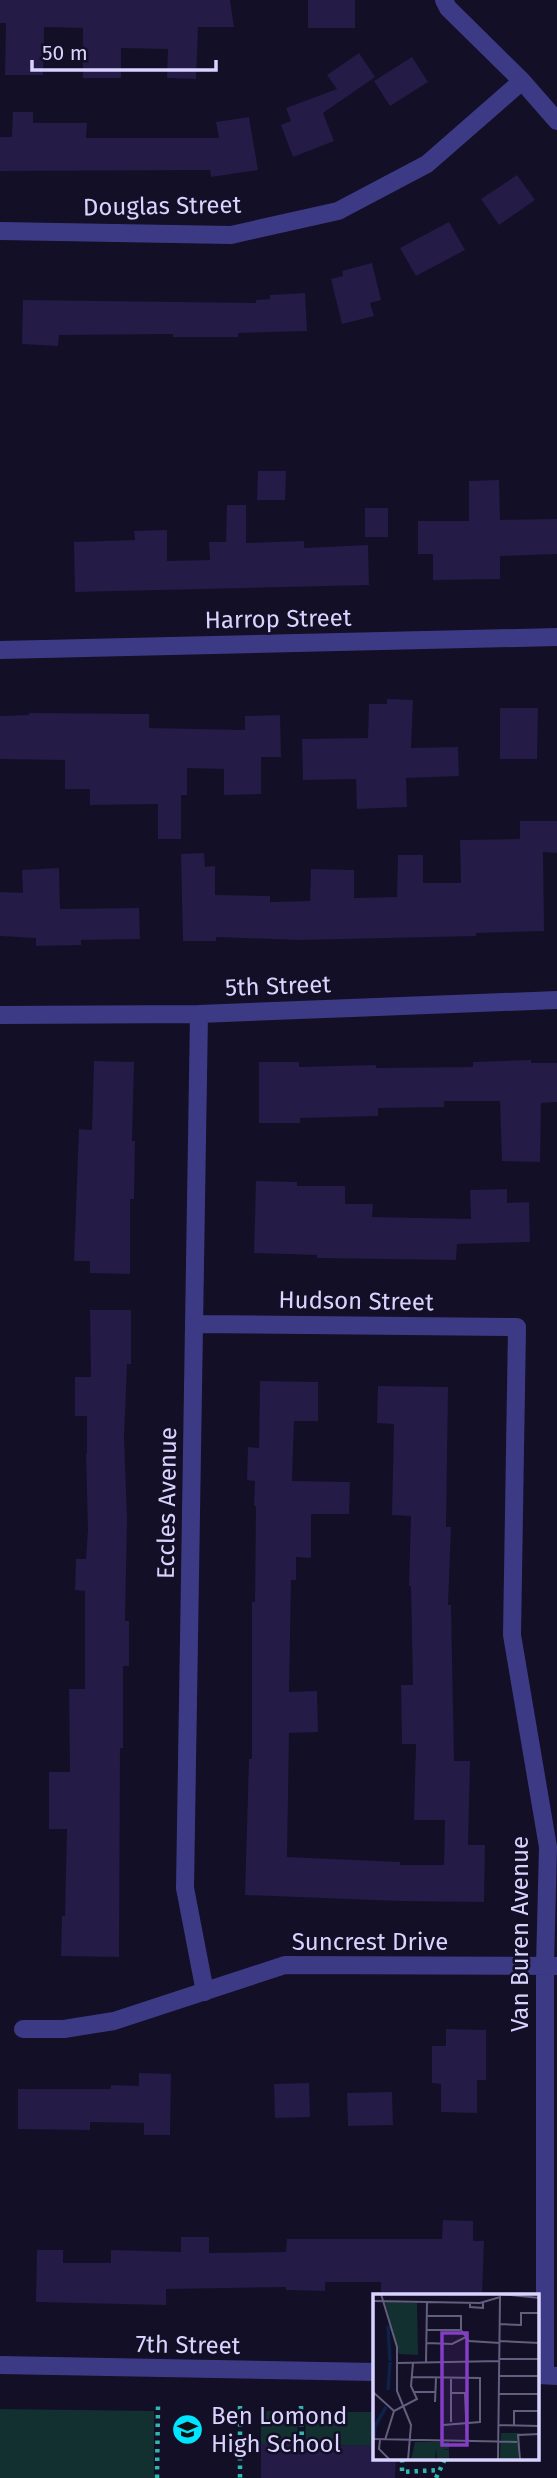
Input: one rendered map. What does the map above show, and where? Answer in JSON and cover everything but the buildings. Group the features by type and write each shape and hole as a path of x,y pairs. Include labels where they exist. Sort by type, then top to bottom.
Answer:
{"street":[{"path":"444,0 448,8 522,81 557,121"},
{"name":"Douglas Street","path":"0,230 231,235 338,211 427,164 522,81"},
{"name":"Harrop Street","path":"0,650 557,638"},
{"name":"5th Street","path":"0,1015 199,1014 557,1000"},
{"name":"Eccles Avenue","path":"199,1014 184,1888 205,1992"},
{"name":"Hudson Street","path":"195,1324 517,1327"},
{"name":"Van Buren Avenue","path":"517,1327 512,1635 548,1847 551,1966 547,2376"},
{"name":"Suncrest Drive","path":"23,2029 64,2029 114,2021 285,1965 551,1966"},
{"name":"7th Street","path":"0,2365 373,2372"}],"path":[{"path":"158,2405 158,2478"},
{"path":"240,2406 240,2478"},
{"path":"301,2406 302,2445"},
{"path":"402,2460 402,2472 439,2470"},
{"path":"436,2478 444,2460"}],"green space":[{"path":"0,2409 154,2411 154,2478 0,2478"},
{"path":"265,2411 295,2411 298,2425 296,2445 261,2444 261,2415"},
{"path":"305,2412 373,2412 373,2446 306,2445"}],"place":[{"name":"Ben Lomond High School","path":"188,2430"}]}
